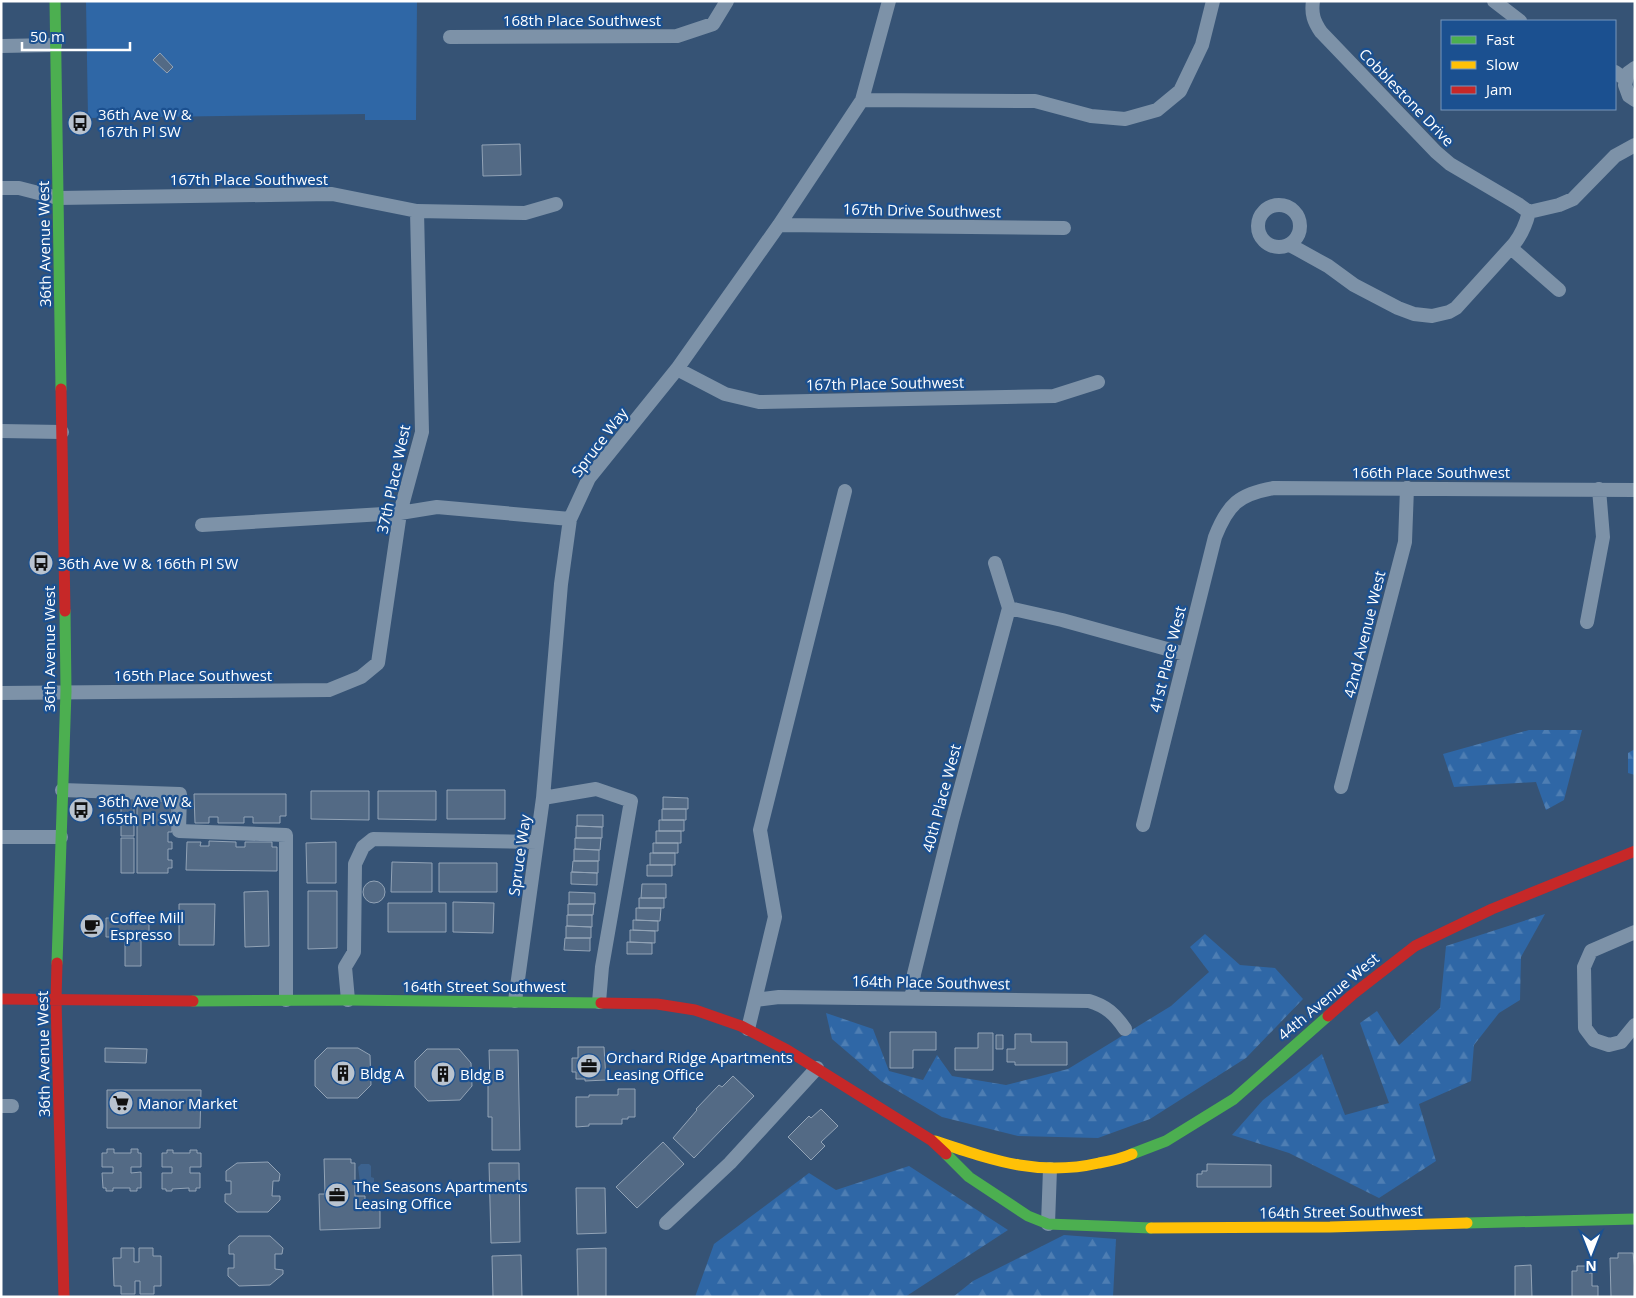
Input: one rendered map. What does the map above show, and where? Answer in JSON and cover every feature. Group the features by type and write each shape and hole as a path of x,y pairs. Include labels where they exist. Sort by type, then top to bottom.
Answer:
{"main road":[{"name":"36th Avenue West","path":"55,1 66,691 56,1000 64,1297"},
{"name":"44th Avenue West","path":"931,1140 989,1159 1050,1169 1082,1167 1123,1158 1166,1141 1234,1099 1352,995 1415,946 1492,909 1635,851"},
{"name":"164th Street Southwest","path":"1,999 515,1001 657,1004 695,1010 748,1028 817,1068 931,1140"},
{"path":"931,1140 969,1178 1028,1216 1048,1224"},
{"name":"164th Street Southwest","path":"1048,1224 1143,1228 1330,1227 1635,1219"}],"street":[{"name":"168th Place Southwest","path":"450,36 677,36 713,24 727,1"},
{"name":"Spruce Way","path":"515,1001 543,798 561,584 570,520 589,478 677,369 779,225 862,100 889,1"},
{"path":"862,100 1035,101 1091,116 1125,119 1157,110 1180,91 1202,45 1213,1"},
{"name":"Cobblestone Drive","path":"1313,1 1312,15 1315,24 1321,32 1436,152 1450,164 1529,212"},
{"path":"1494,1 1519,20"},
{"path":"1,46 55,45"},
{"path":"1625,73 1626,91 1635,100"},
{"path":"1290,245 1328,266 1354,286 1398,308 1414,314 1441,315 1456,308 1511,248 1521,235 1529,212 1559,205 1573,199 1615,156 1635,145"},
{"name":"167th Place Southwest","path":"1,188 19,188 58,198 332,194 418,211 525,212 556,204"},
{"name":"37th Place West","path":"378,663 400,513 422,432 418,211"},
{"name":"167th Drive Southwest","path":"779,225 1064,228"},
{"path":"1511,248 1559,290"},
{"name":"167th Place Southwest","path":"677,369 725,394 759,402 1054,396 1098,382"},
{"path":"1,431 62,432"},
{"name":"166th Place Southwest","path":"1232,505 1246,495 1274,488 1635,490"},
{"name":"42nd Avenue West","path":"1341,787 1404,542 1407,488"},
{"path":"1587,622 1603,537 1599,489"},
{"path":"748,1028 775,917 760,830 845,491"},
{"name":"41st Place West","path":"1143,825 1215,537 1222,520 1232,505"},
{"path":"202,525 400,513 437,506 570,520"},
{"path":"995,563 1009,608 1062,620 1185,654"},
{"name":"40th Place West","path":"912,998 914,974 952,821 1009,608"},
{"name":"165th Place Southwest","path":"1,693 329,690 361,677 378,663"},
{"path":"62,790 180,794 179,832 286,835 286,1000"},
{"path":"543,798 596,790 630,801 602,967 599,1002"},
{"path":"1,837 61,837"},
{"path":"348,1000 345,967 354,952 355,864 363,846 373,839 537,842"},
{"path":"1635,932 1591,951 1584,967 1585,1028 1594,1040 1609,1045 1621,1042 1635,1025"},
{"name":"164th Place Southwest","path":"755,1000 779,997 1089,1001 1110,1010 1125,1029"},
{"path":"666,1222 730,1163 817,1068"},
{"path":"1048,1224 1050,1169"}],"green space":[{"path":"86,1 417,1 416,120 365,120 365,114 88,118"},
{"path":"1529,730 1582,730 1564,800 1546,810 1536,782 1454,787 1443,754"},
{"path":"1635,749 1635,775 1628,773 1628,753"},
{"path":"1545,914 1521,957 1520,1000 1499,1013 1474,1045 1471,1081 1419,1104 1436,1161 1379,1198 1289,1153 1232,1135 1263,1100 1322,1054 1345,1115 1389,1103 1360,1023 1377,1011 1399,1045 1440,1008 1446,946"},
{"path":"1205,934 1240,965 1275,968 1303,999 1246,1058 1150,1119 1098,1138 1018,1136 942,1117 881,1081 832,1039 826,1013 873,1029 889,1071 923,1080 937,1055 952,1076 1006,1085 1068,1069 1171,1006 1209,972 1190,947"},
{"path":"909,1166 1008,1230 905,1297 695,1297 714,1244 809,1173 836,1190"},
{"path":"1064,1235 1116,1239 1113,1297 953,1297 973,1281"}],"shaded area":[{"path":"361,1164 369,1164 371,1166 374,1190 371,1193 363,1193 361,1190 358,1167"}],"building":[{"path":"160,53 173,67 167,73 153,60"},
{"path":"520,144 521,175 483,176 482,145"},
{"path":"447,790 505,790 505,819 447,819"},
{"path":"311,791 369,791 369,820 311,819"},
{"path":"378,791 436,791 436,820 378,819"},
{"path":"194,794 286,794 286,816 280,816 280,823 253,823 253,817 244,817 244,823 218,823 218,817 209,817 209,823 195,823"},
{"path":"121,797 134,797 134,820 121,820"},
{"path":"663,797 688,798 688,809 663,809"},
{"path":"137,801 168,801 168,806 172,806 172,814 168,814 168,825 172,825 172,832 168,832 168,842 172,842 172,849 168,849 168,860 172,860 172,868 168,868 168,873 137,873"},
{"path":"662,809 686,809 686,820 662,820"},
{"path":"577,815 603,815 603,827 577,826"},
{"path":"659,820 684,820 684,831 659,831"},
{"path":"121,821 134,821 134,836 121,836"},
{"path":"576,826 602,827 602,838 576,838"},
{"path":"656,831 681,831 681,843 656,843"},
{"path":"121,838 134,838 134,873 121,873"},
{"path":"575,838 601,838 600,850 575,849"},
{"path":"209,841 236,842 236,847 245,847 245,842 272,842 272,847 277,847 277,871 186,870 187,842 201,842 200,846 209,846"},
{"path":"336,842 336,883 307,883 306,843"},
{"path":"653,843 678,843 678,853 653,853"},
{"path":"574,849 599,850 599,861 574,861"},
{"path":"650,853 675,853 675,865 650,865"},
{"path":"573,861 598,861 598,873 572,872"},
{"path":"392,862 432,863 432,892 391,892"},
{"path":"439,863 497,863 497,892 439,892"},
{"path":"647,865 672,865 672,876 647,876"},
{"path":"571,872 597,873 597,885 571,884"},
{"path":"374,881 382,884 385,892 382,900 374,903 366,900 363,892 366,884"},
{"path":"642,884 666,884 666,898 641,898"},
{"path":"268,891 269,946 245,947 244,892"},
{"path":"308,891 337,891 337,948 308,949"},
{"path":"569,892 595,893 595,904 569,904"},
{"path":"639,898 664,898 664,908 639,908"},
{"path":"453,902 494,903 493,933 453,932"},
{"path":"388,903 446,903 446,932 388,932"},
{"path":"179,904 215,904 214,945 179,945"},
{"path":"568,904 594,904 593,915 568,915"},
{"path":"636,908 661,908 660,921 636,920"},
{"path":"110,915 149,915 149,940 111,940 111,937 106,937 106,918 110,918"},
{"path":"567,915 592,915 592,927 567,926"},
{"name":"Coffee Mill Espresso","path":"89,920 95,920 95,932 89,932"},
{"path":"633,920 658,921 658,931 633,930"},
{"path":"566,926 591,927 591,938 566,938"},
{"path":"630,930 655,931 655,943 630,942"},
{"path":"565,938 590,938 590,951 564,950"},
{"path":"125,940 141,940 141,966 125,966"},
{"path":"627,942 652,943 652,954 627,954"},
{"path":"890,1032 936,1032 936,1050 913,1050 913,1068 890,1068"},
{"path":"978,1033 993,1033 993,1070 955,1070 955,1048 978,1048"},
{"path":"1015,1034 1031,1034 1031,1042 1067,1042 1067,1065 1015,1065 1015,1062 1007,1062 1007,1049 1015,1049"},
{"path":"996,1035 1003,1035 1003,1049 996,1049"},
{"name":"Orchard Ridge Apartments Leasing Office","path":"578,1047 604,1047 606,1080 585,1081 585,1079 576,1079 576,1072 572,1072 572,1058 578,1058"},
{"path":"105,1048 147,1049 146,1063 105,1062"},
{"name":"Bldg A","path":"327,1048 358,1048 370,1055 371,1085 358,1098 327,1098 315,1086 315,1060"},
{"name":"Bldg B","path":"427,1049 459,1049 471,1063 472,1086 460,1100 428,1101 415,1087 415,1061"},
{"path":"489,1050 518,1050 520,1150 492,1150 492,1117 488,1117 488,1085 490,1085"},
{"path":"733,1076 754,1096 694,1158 673,1138 696,1109 719,1085 722,1087"},
{"path":"618,1089 635,1089 635,1117 622,1119 622,1124 589,1124 589,1126 576,1127 576,1097 618,1095"},
{"path":"107,1090 201,1090 200,1128 107,1128"},
{"path":"821,1109 838,1126 821,1142 825,1146 811,1160 788,1137 809,1116 811,1118"},
{"path":"663,1142 684,1164 637,1208 616,1187"},
{"path":"107,1149 114,1149 114,1153 131,1153 131,1149 138,1149 138,1153 141,1153 141,1167 131,1167 131,1173 141,1172 141,1188 137,1188 137,1191 130,1191 130,1188 113,1188 113,1191 106,1191 106,1188 103,1188 102,1173 113,1173 113,1167 102,1167 102,1153 107,1153"},
{"path":"167,1150 173,1150 173,1153 190,1153 190,1150 197,1150 197,1153 201,1153 201,1167 190,1167 190,1173 200,1173 200,1188 196,1188 196,1191 189,1191 189,1188 172,1189 172,1191 162,1189 162,1173 172,1173 172,1167 162,1167 162,1153 167,1153"},
{"name":"The Seasons Apartments Leasing Office","path":"324,1159 351,1159 351,1163 355,1163 355,1196 365,1196 365,1201 380,1201 380,1228 320,1230 319,1194 325,1194"},
{"path":"268,1162 280,1174 279,1181 273,1181 272,1196 280,1196 280,1200 268,1212 237,1212 225,1202 225,1194 231,1194 231,1181 226,1181 226,1171 237,1163"},
{"path":"489,1163 519,1163 520,1242 491,1243"},
{"path":"1207,1164 1271,1165 1271,1187 1197,1187 1197,1174 1207,1171"},
{"path":"576,1188 605,1188 606,1233 577,1234"},
{"path":"239,1236 270,1236 283,1248 282,1254 275,1254 275,1269 283,1270 283,1274 270,1285 239,1286 228,1276 228,1268 234,1268 234,1254 229,1254 229,1245"},
{"path":"121,1248 134,1248 134,1262 139,1262 139,1248 153,1248 153,1256 161,1256 161,1286 154,1286 154,1294 140,1294 140,1281 135,1281 135,1294 121,1294 121,1286 114,1286 113,1258 121,1258"},
{"path":"606,1248 606,1297 578,1297 577,1249"},
{"path":"1618,1253 1633,1253 1635,1270 1634,1297 1611,1297 1610,1258 1618,1258"},
{"path":"521,1255 522,1297 493,1297 492,1256"},
{"path":"1531,1265 1532,1297 1515,1297 1515,1266"},
{"path":"1577,1266 1590,1266 1589,1273 1592,1273 1592,1286 1598,1286 1598,1297 1572,1297 1572,1271 1577,1271"}],"traffic: fast":[{"path":"55,1 61,389"},
{"path":"57,963 66,691 65,611"},
{"path":"193,1001 348,1000 601,1003"},
{"path":"1132,1154 1166,1141 1234,1099 1328,1016"},
{"path":"946,1154 969,1177 1028,1216 1048,1224 1151,1228"},
{"path":"1467,1223 1635,1219"}],"traffic: slow":[{"path":"935,1141 996,1160 1035,1167 1077,1167 1111,1161 1132,1154"},
{"path":"1151,1228 1330,1227 1467,1223"}],"traffic: jam":[{"path":"61,389 65,611"},
{"path":"1328,1016 1415,946 1492,909 1635,851"},
{"path":"57,963 56,1000 64,1297"},
{"path":"1,999 193,1001"},
{"path":"601,1003 657,1004 695,1010 741,1026 787,1050 931,1140 946,1154"}],"place":[{"name":"36th Ave W & 167th Pl SW","path":"80,123"},
{"name":"36th Ave W & 166th Pl SW","path":"41,563"},
{"name":"36th Ave W & 165th Pl SW","path":"81,810"},
{"name":"Coffee Mill Espresso","path":"92,926"},
{"name":"Orchard Ridge Apartments Leasing Office","path":"589,1066"},
{"name":"Bldg A","path":"343,1073"},
{"name":"Bldg B","path":"443,1074"},
{"name":"Manor Market","path":"121,1103"},
{"name":"The Seasons Apartments Leasing Office","path":"337,1195"}]}
